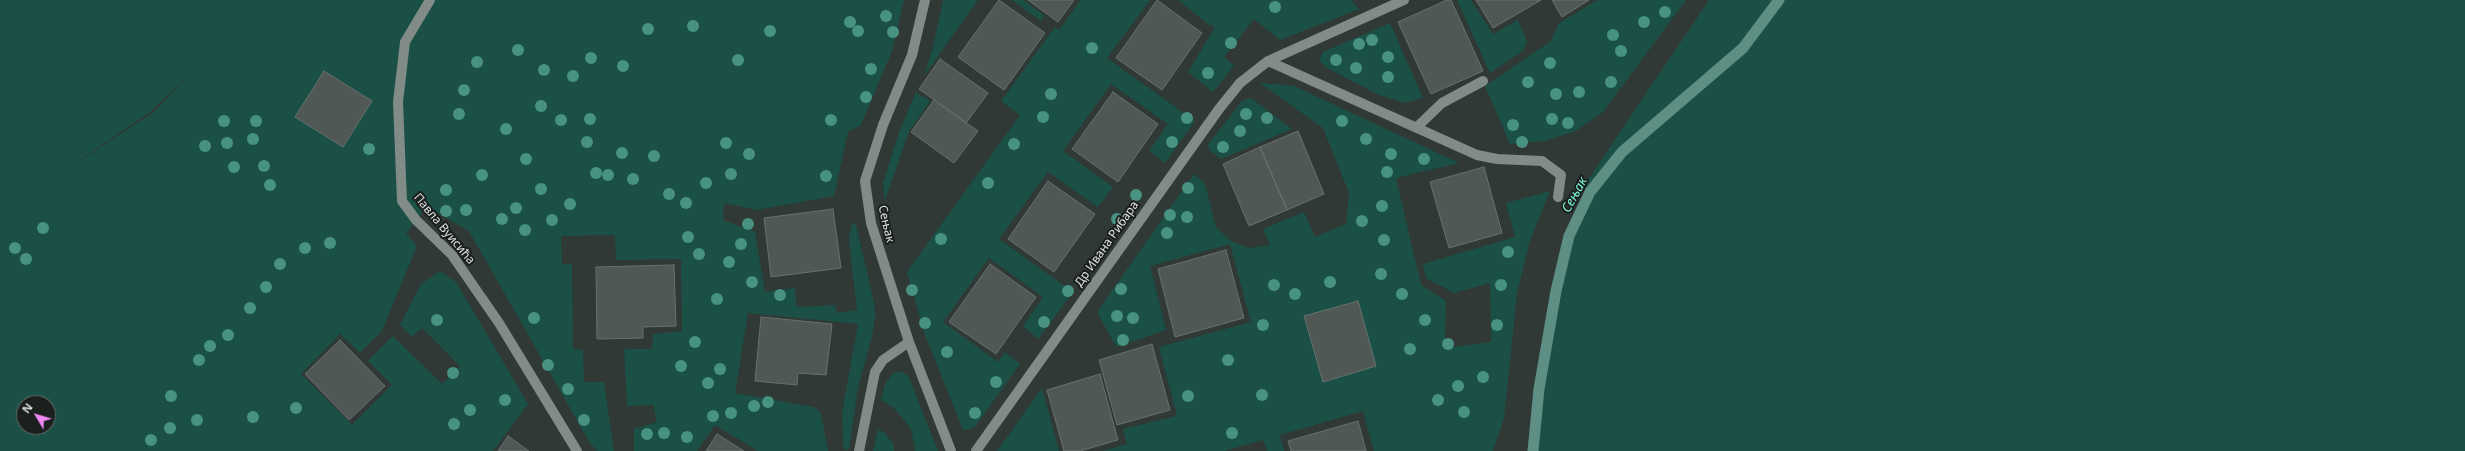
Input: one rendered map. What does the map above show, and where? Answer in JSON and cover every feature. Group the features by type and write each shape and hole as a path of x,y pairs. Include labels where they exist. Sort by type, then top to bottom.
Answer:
{"street":[{"name":"Павла Вуисића","path":"430,0 406,42 398,102 402,201 416,220 452,255 500,323 577,451"},
{"name":"Сењак","path":"925,0 912,55 883,125 866,181 871,223 909,342 951,451"},
{"name":"Др Ивана Рибара","path":"976,451 1229,96 1240,83 1268,61 1404,0"},
{"path":"1268,61 1477,154 1497,159 1542,161 1561,175 1558,197"},
{"path":"1416,127 1442,103 1483,81"},
{"path":"858,451 875,372 883,360 909,342"}],"green space":[{"path":"0,0 904,0 892,51 861,125 848,132 834,196 757,210 724,203 723,220 755,232 765,292 795,288 797,307 835,305 837,313 857,310 849,239 852,222 856,225 874,302 875,317 872,336 858,388 849,449 845,450 843,445 842,413 858,324 748,313 735,393 814,407 821,413 828,451 758,451 715,425 697,451 634,451 634,429 657,422 653,405 627,406 624,349 652,349 653,334 682,331 681,259 616,260 615,235 561,236 562,264 572,264 573,349 583,350 584,382 604,382 614,451 598,451 591,445 469,231 427,207 406,233 417,246 382,331 360,353 340,334 301,374 352,425 392,385 368,361 393,336 442,384 460,366 422,328 412,337 400,325 421,284 440,271 456,282 528,404 493,451 0,451","holes":["187,78 154,112 60,174 150,112"]},
{"path":"943,0 978,0 924,76 933,47"},
{"path":"1012,0 1023,0 1044,15 1041,21"},
{"path":"1081,0 1150,0 1107,58 1195,121 1165,163 1149,151 1168,124 1111,84 1063,151 1113,187 1098,207 1048,172 999,239 1073,292 1038,339 1023,326 1043,297 989,258 943,322 998,362 1005,352 1020,364 974,428 963,430 925,335 907,272 1020,115 1001,101 1055,27 1059,30"},
{"path":"1178,0 1351,0 1359,9 1280,40 1254,19 1224,57 1234,66 1213,92 1188,72 1215,27 1209,25"},
{"path":"1457,0 1471,0 1493,34 1518,20 1527,41 1524,50 1490,73"},
{"path":"1598,0 1686,0 1603,112 1576,131 1545,141 1510,144 1485,86 1551,41 1559,23"},
{"path":"1709,0 2465,0 2465,451 1532,451 1554,320 1587,181"},
{"path":"1390,23 1423,98 1405,103 1379,95 1325,67 1319,60 1323,52"},
{"path":"1260,83 1294,86 1459,163 1396,178 1421,285 1446,301 1445,348 1491,342 1490,283 1454,293 1426,278 1423,264 1515,237 1506,203 1550,191 1530,240 1517,294 1504,418 1493,451 1374,451 1363,411 1280,435 1284,451 1267,451 1263,440 1224,451 1102,451 1127,444 1123,429 1177,416 1159,347 1251,322 1230,244 1150,266 1166,330 1116,347 1097,312 1194,174 1205,183 1216,227 1231,241 1249,248 1270,245 1263,229 1304,212 1315,237 1346,224 1349,193 1323,128"},
{"path":"916,92 930,101 909,131 885,201 883,183 899,132"},
{"path":"1251,98 1292,129 1221,159 1210,151 1208,144 1242,101"},
{"path":"901,371 909,377 938,451 915,451 911,429 894,408 881,400 885,384 893,373"},
{"path":"1042,388 1059,451 997,451"},
{"path":"878,429 885,433 894,445 894,451 873,451"}],"building":[{"path":"999,0 1045,33 1004,90 958,57"},
{"path":"1028,0 1074,0 1058,22"},
{"path":"1157,0 1202,33 1162,90 1116,58"},
{"path":"1447,0 1451,0 1483,71 1431,94 1398,22"},
{"path":"1476,0 1541,0 1493,28"},
{"path":"1552,0 1589,0 1562,17"},
{"path":"940,59 988,93 966,123 919,89"},
{"path":"324,71 372,101 343,147 295,117"},
{"path":"1113,92 1158,124 1118,182 1072,149"},
{"path":"934,100 978,131 954,163 911,132"},
{"path":"1298,131 1324,194 1287,210 1260,147"},
{"path":"1260,147 1287,210 1249,226 1223,164"},
{"path":"1484,167 1502,233 1449,248 1430,182"},
{"path":"1048,181 1095,214 1054,272 1008,239"},
{"path":"833,209 841,268 771,277 764,218"},
{"path":"1226,250 1244,318 1175,337 1158,269"},
{"path":"990,264 1036,297 996,354 949,322"},
{"path":"674,265 676,326 643,327 643,338 597,339 596,267"},
{"path":"1358,301 1376,366 1323,382 1304,316"},
{"path":"761,317 832,324 826,375 798,373 797,385 755,381"},
{"path":"340,340 385,386 349,420 305,374"},
{"path":"1152,344 1170,410 1117,425 1099,360"},
{"path":"1100,374 1118,440 1080,451 1064,451 1047,390"},
{"path":"1358,421 1366,451 1291,451 1288,441"},
{"path":"717,434 744,451 706,451"},
{"path":"508,436 529,451 498,451"}],"waterway":[{"name":"Сењак","path":"1533,451 1539,389 1556,291 1569,236 1590,192 1622,152 1743,48 1779,0"}]}
